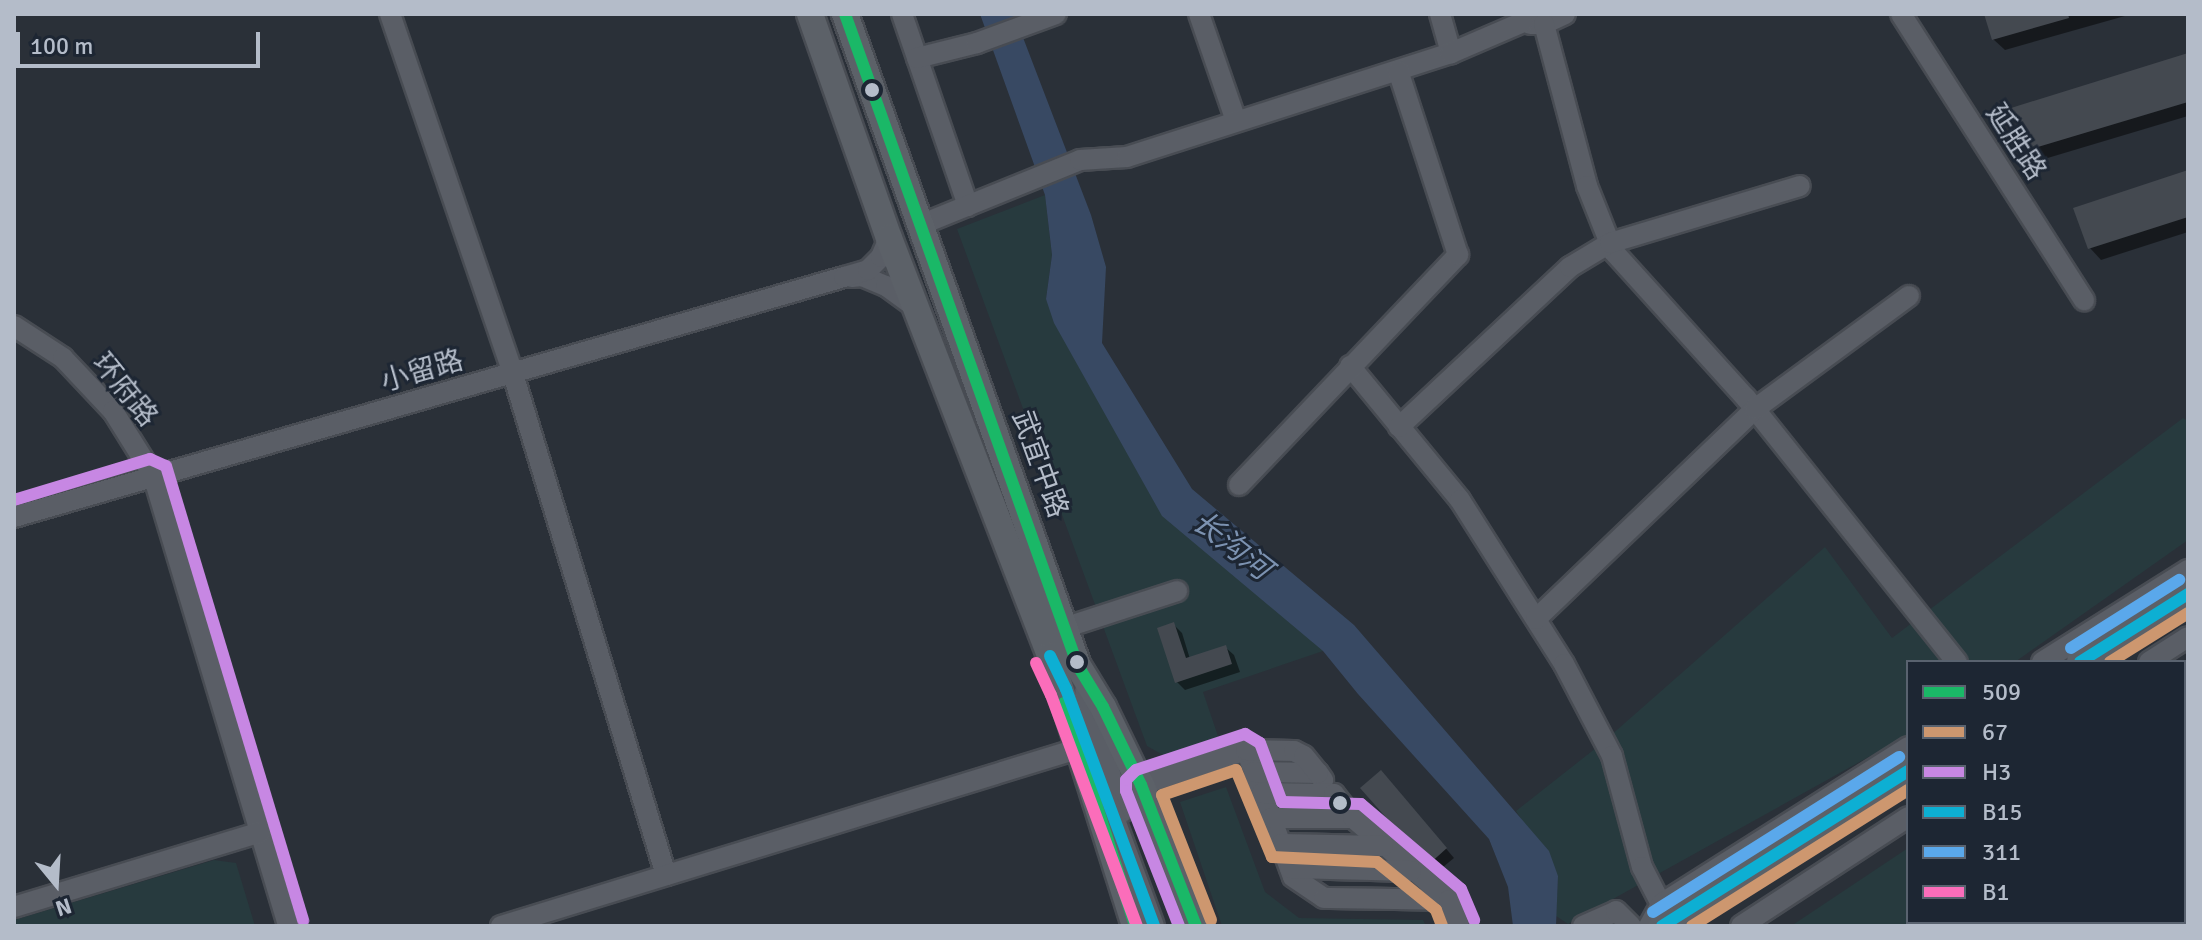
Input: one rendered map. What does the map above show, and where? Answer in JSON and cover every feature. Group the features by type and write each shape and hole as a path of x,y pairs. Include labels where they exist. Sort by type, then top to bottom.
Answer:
{"main road":[{"name":"武宜中路","path":"810,14 889,238 1050,656 1135,926"},
{"name":"武宜中路","path":"845,14 1078,666 1103,707 1141,785 1196,926"},
{"path":"2083,660 2188,594"},
{"path":"2115,660 2188,614"},
{"path":"1661,915 1906,772"},
{"path":"1696,926 1906,792"}],"street":[{"path":"390,14 513,374 666,875"},
{"path":"902,14 968,206"},
{"path":"917,58 977,43 1056,14"},
{"path":"1199,14 1236,121"},
{"path":"1440,14 1451,53"},
{"name":"延胜路","path":"1901,14 2084,300"},
{"path":"920,225 1080,160 1127,157 1451,53 1546,17 1587,186 1613,251 1755,409 1955,660"},
{"path":"1239,485 1458,255 1398,70"},
{"path":"1399,427 1570,267 1610,243 1800,186"},
{"name":"小留路","path":"14,517 868,270 881,257 889,238"},
{"name":"小留路","path":"844,277 862,276 886,286 915,307"},
{"path":"1536,619 1755,409 1909,296"},
{"name":"环府路","path":"14,326 63,358 113,411 153,475 288,926"},
{"path":"1350,366 1460,500 1588,707 1612,756 1642,867 1661,915"},
{"path":"2052,659 2188,570"},
{"path":"1064,628 1177,591"},
{"path":"2152,660 2188,637"},
{"path":"1050,656 1066,689 1154,926"},
{"path":"1078,666 1125,823 1164,926"},
{"path":"1649,926 1906,748"},
{"path":"501,926 1077,749"},
{"path":"1141,785 1246,750 1294,751 1304,756 1353,818 1411,871 1449,900 1459,926"},
{"path":"1246,750 1293,877 1324,898 1449,900"},
{"path":"1254,772 1318,773"},
{"path":"1262,793 1334,794"},
{"path":"1271,818 1353,818"},
{"path":"1741,926 1906,818"},
{"path":"14,907 261,832"},
{"path":"1281,844 1383,846"},
{"path":"1290,868 1411,871"},
{"path":"1583,926 1616,911 1631,926"}],"green space":[{"path":"1045,195 1052,255 1046,299 1277,609 1323,651 1203,692 1219,739 1165,756 1147,746 957,229"},
{"path":"2183,418 2188,421 2188,540 2018,660 1906,660 1906,736 1568,924 1556,916 1558,876 1516,811 1601,744 1825,547 1892,638"},
{"path":"2188,662 2186,810 2186,664"},
{"path":"1226,787 1265,892 1299,918 1423,920 1426,926 1222,926 1180,802"},
{"path":"1906,849 1906,924 2051,924 2048,926 1791,926"},
{"path":"214,860 236,863 255,926 14,926 14,920"}],"water":[{"name":"长沟河","path":"980,14 1014,14 1091,215 1106,267 1102,343 1192,489 1354,625 1549,851 1558,876 1556,926 1513,926 1508,887 1489,839 1323,651 1162,516 1054,323 1046,299 1052,255 1045,195"}],"building":[{"path":"1984,14 2068,14 2069,18 1992,40"},
{"path":"2188,53 2188,102 2028,150 2011,108"},
{"path":"2188,170 2188,217 2088,249 2073,208"},
{"path":"1174,622 1186,658 1226,645 1232,664 1175,683 1157,628"},
{"path":"1381,770 1447,848 1428,865 1360,788"}],"transit line":[{"name":"509","path":"845,14 1078,666 1103,707 1141,785 1196,926"},
{"name":"H3","path":"14,500 150,459 166,466 303,921"},
{"name":"311","path":"2071,648 2179,580"},
{"name":"B15","path":"2083,660 2188,594"},
{"name":"67","path":"2113,660 2188,613"},
{"name":"B15","path":"1050,656 1066,689 1154,926"},
{"name":"B1","path":"1036,663 1051,695 1137,926"},
{"name":"509","path":"1064,703 1135,926"},
{"name":"H3","path":"1179,926 1126,791 1126,780 1136,770 1245,734 1260,743 1282,802 1361,804 1461,889 1474,920"},
{"name":"311","path":"1653,912 1899,757"},
{"name":"67","path":"1211,920 1162,795 1236,770 1272,857 1377,862 1436,910 1442,926"},
{"name":"B15","path":"1662,926 1906,772"},
{"name":"67","path":"1692,926 1906,791"}]}
